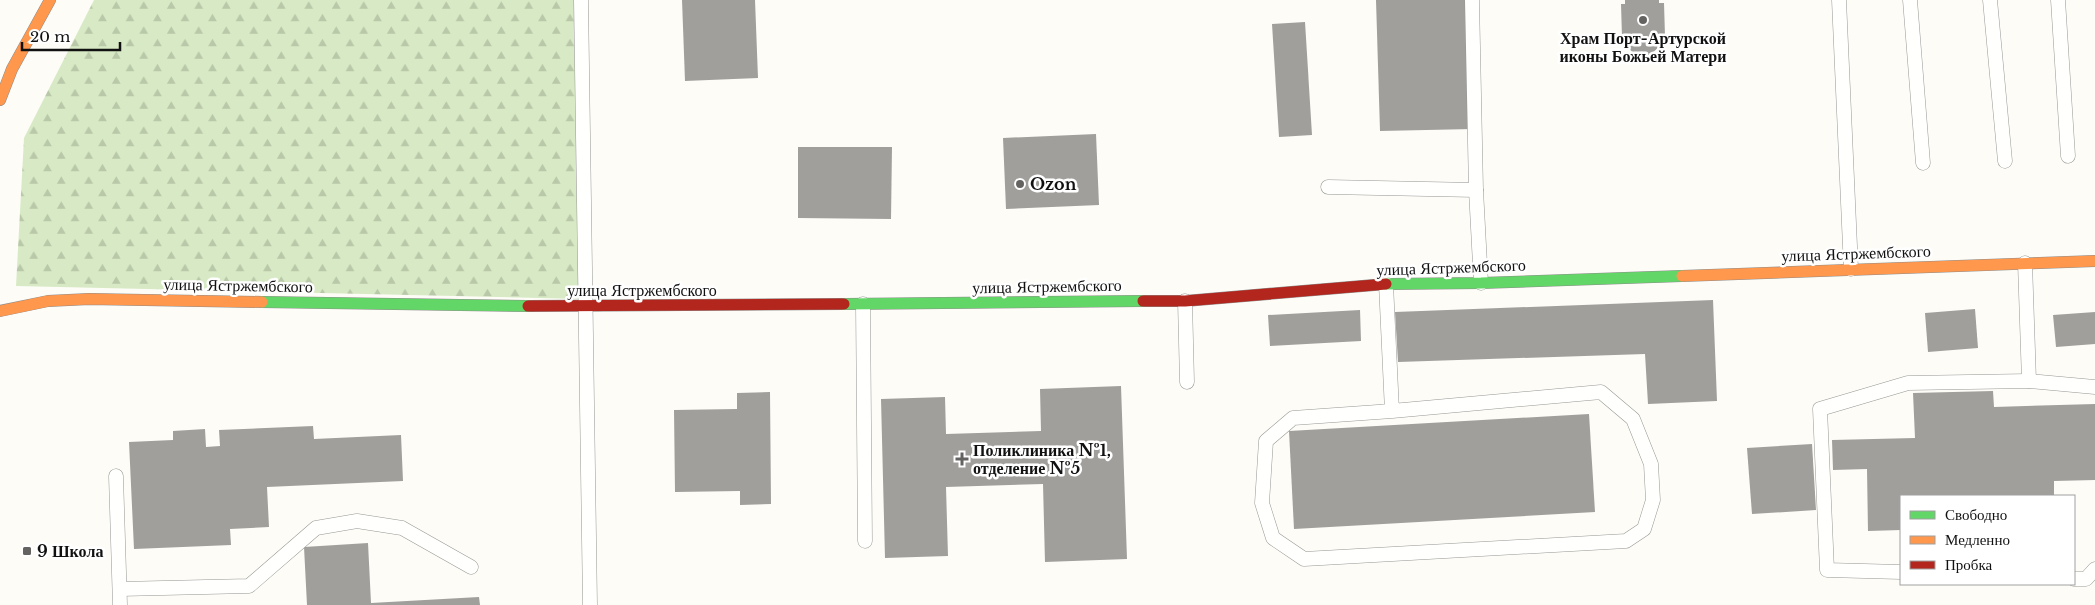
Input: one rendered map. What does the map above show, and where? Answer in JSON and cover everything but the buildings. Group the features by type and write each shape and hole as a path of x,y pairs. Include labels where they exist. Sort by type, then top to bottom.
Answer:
{"main road":[{"path":"0,100 12,69 50,0"},
{"name":"улица Ястржембского","path":"0,311 48,301 89,298 586,307 1185,301 1386,284 1481,283 2095,261"}],"lane":[{"path":"581,0 590,605"},
{"path":"1472,0 1476,190 1481,283"},
{"path":"1839,0 1851,269"},
{"path":"1910,0 1923,163"},
{"path":"1990,0 2005,161"},
{"path":"2058,0 2068,156"},
{"path":"1328,186 1476,190"},
{"path":"2025,263 2029,381"},
{"path":"1386,284 1392,411"},
{"path":"1185,301 1187,382"},
{"path":"863,304 865,541"},
{"path":"1900,572 1827,570 1820,409 1908,383 2029,381 2095,387"},
{"path":"1601,392 1633,419 1650,464 1653,500 1644,529 1626,541 1304,559 1273,538 1262,503 1266,441 1293,418 1392,411 1601,392"},
{"path":"116,476 120,605"},
{"path":"120,589 249,586 316,528 357,521 402,528 471,567"},
{"path":"2075,579 2086,579 2095,569"}],"green space":[{"path":"94,0 576,0 581,299 16,286 24,138"}],"traffic: fast":[{"path":"1386,284 1481,283 1682,276"},
{"path":"844,304 1143,301"},
{"path":"262,302 528,306"}],"traffic: slow":[{"path":"0,100 12,69 50,0"},
{"path":"1682,276 2095,261"},
{"path":"0,311 48,301 89,299 262,302"}],"traffic: jam":[{"path":"1143,301 1185,301 1386,284"},
{"path":"528,306 844,304"}],"place":[{"name":"Храм Порт-Артурской иконы Божьей Матери","path":"1643,20"},
{"name":"Ozon","path":"1020,184"},
{"name":"Поликлиника №1, отделение №5","path":"962,459"},
{"name":"9 Школа","path":"27,551"}]}
